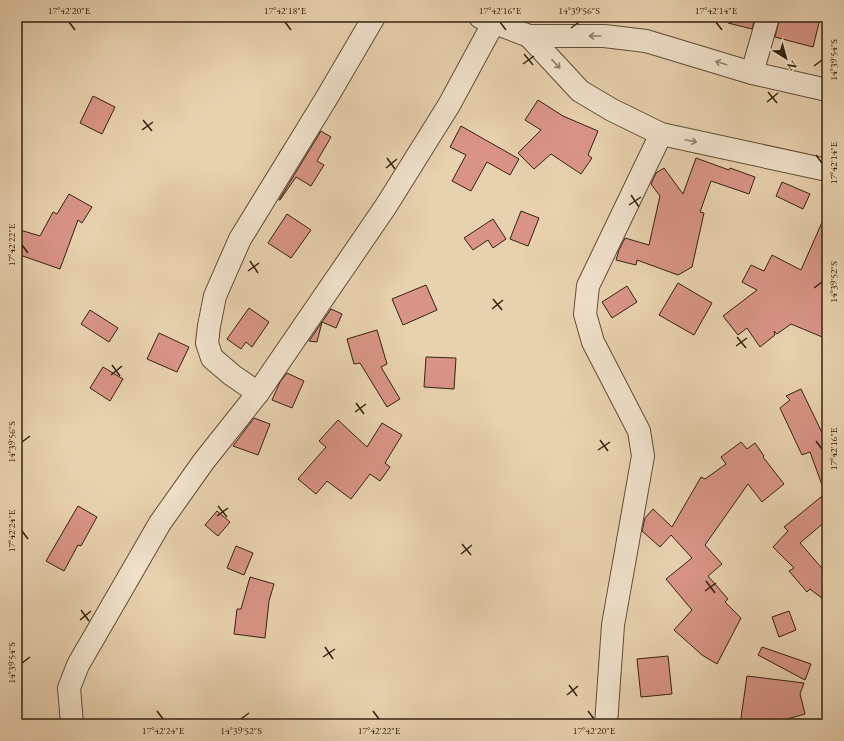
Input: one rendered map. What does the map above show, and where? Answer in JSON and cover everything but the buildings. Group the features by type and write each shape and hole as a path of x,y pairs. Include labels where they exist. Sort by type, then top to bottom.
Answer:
{"street":[{"path":"258,394 212,358 207,343 208,326 215,296 240,239 326,99 374,17"},
{"path":"752,73 768,17"},
{"path":"72,724 70,688 78,665 160,524 204,461 258,394 386,206 449,105 486,20 529,36 604,36 646,41 752,73 827,90"},
{"path":"529,36 580,91 612,110 661,134 827,170"},
{"path":"606,724 613,625 643,456 639,431 593,342 585,314 588,286 661,134"}]}
